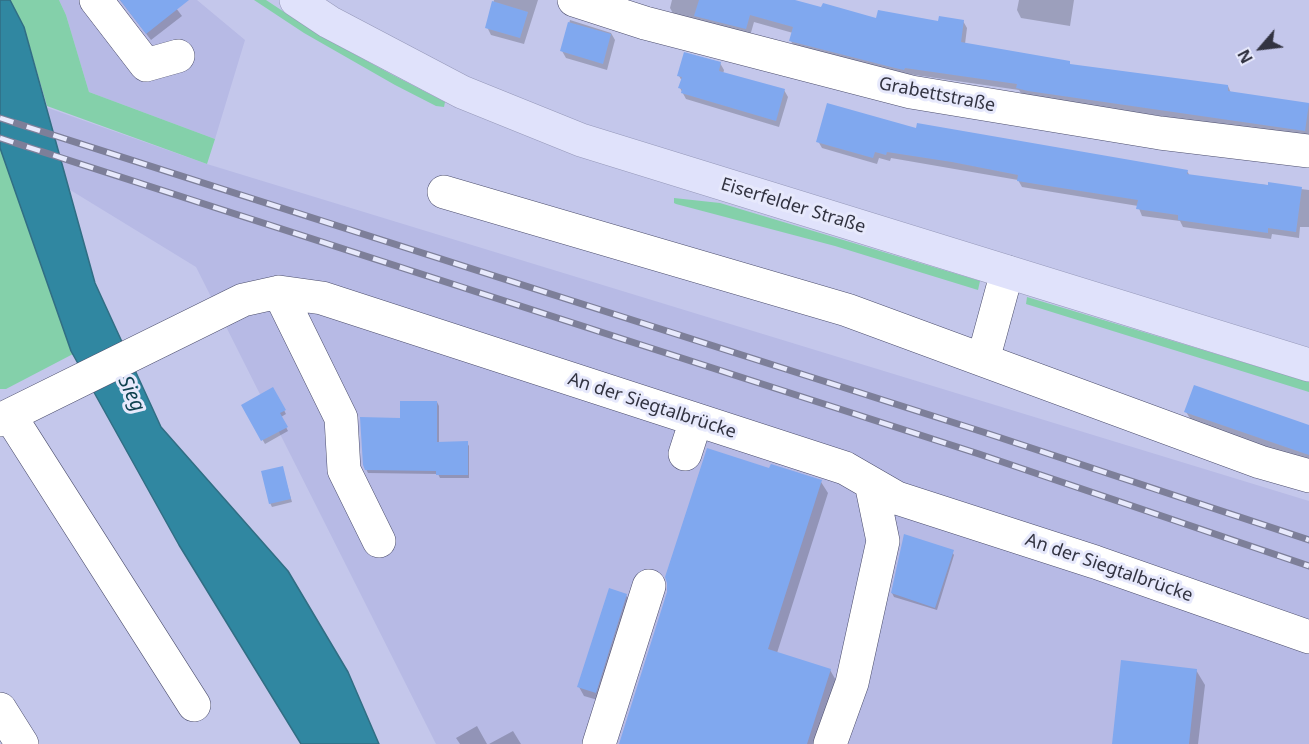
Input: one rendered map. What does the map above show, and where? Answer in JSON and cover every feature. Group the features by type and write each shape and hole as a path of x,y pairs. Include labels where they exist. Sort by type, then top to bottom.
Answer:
{"main road":[{"name":"Eiserfelder Straße","path":"296,0 329,22 462,92 581,140 1309,365"}],"street":[{"path":"96,0 146,65 178,56"},
{"name":"Grabettstraße","path":"574,0 645,23 911,93 1160,133 1309,151"},
{"path":"444,192 847,309 1260,462 1309,476"},
{"path":"983,360 1007,272"},
{"path":"279,292 341,418 344,470 379,541"},
{"name":"An der Siegtalbrücke","path":"5,418 193,314 279,292 322,298 845,468 897,498 1095,562 1309,637"},
{"path":"5,418 194,705"},
{"path":"685,454 696,420"},
{"path":"830,744 852,683 884,541 871,483"},
{"path":"599,744 650,586"},
{"path":"0,709 22,744"}],"shaded area":[{"path":"59,0 197,0 245,40 215,139 89,92 66,15"},
{"path":"0,91 207,164 1309,501 1309,744 436,744 196,267 0,147"}],"green space":[{"path":"10,0 59,0 66,15 89,92 215,139 207,164 47,106 24,27"},
{"path":"254,0 266,0 319,35 445,102 444,107 436,106 395,85 304,33"},
{"path":"0,148 73,354 6,389 0,389"},
{"path":"674,198 720,203 980,281 978,290 835,246 676,204"},
{"path":"1027,297 1309,382 1309,392 1026,304"}],"water":[{"name":"Sieg","path":"0,0 10,0 24,27 95,283 161,427 288,571 348,672 379,744 301,744 179,545 71,351 0,148"}],"building":[{"path":"120,0 189,0 146,34"},
{"path":"699,0 795,0 821,7 823,3 876,18 878,10 938,21 939,16 964,20 961,42 1070,61 1070,64 1228,85 1228,91 1309,103 1305,131 1028,91 1016,88 1017,84 905,68 904,70 789,41 793,27 750,15 746,29 694,16"},
{"path":"492,1 528,12 520,38 485,28"},
{"path":"568,22 611,34 603,64 560,51"},
{"path":"684,52 721,62 719,71 785,89 776,121 681,93 682,89 678,88 682,77 677,76"},
{"path":"827,103 916,128 917,123 1188,170 1187,174 1268,185 1268,182 1302,187 1296,232 1268,228 1268,233 1178,220 1178,215 1136,209 1138,200 1017,181 1018,175 952,162 887,152 886,155 875,152 873,158 816,142"},
{"path":"1194,385 1309,425 1309,455 1184,412"},
{"path":"273,387 286,410 280,413 288,427 261,441 241,405"},
{"path":"400,401 437,401 437,442 468,441 468,475 436,475 436,471 365,470 360,417 400,418"},
{"path":"707,448 769,468 771,464 822,480 768,649 831,669 807,744 619,744 667,592 665,577"},
{"path":"283,466 291,499 269,504 261,471"},
{"path":"904,534 954,550 935,608 891,593"},
{"path":"609,588 627,594 596,693 577,687"},
{"path":"1121,660 1197,669 1189,744 1112,744"}],"railway":[{"path":"0,118 983,432 1309,540"},
{"path":"0,138 979,454 1309,566"}]}
